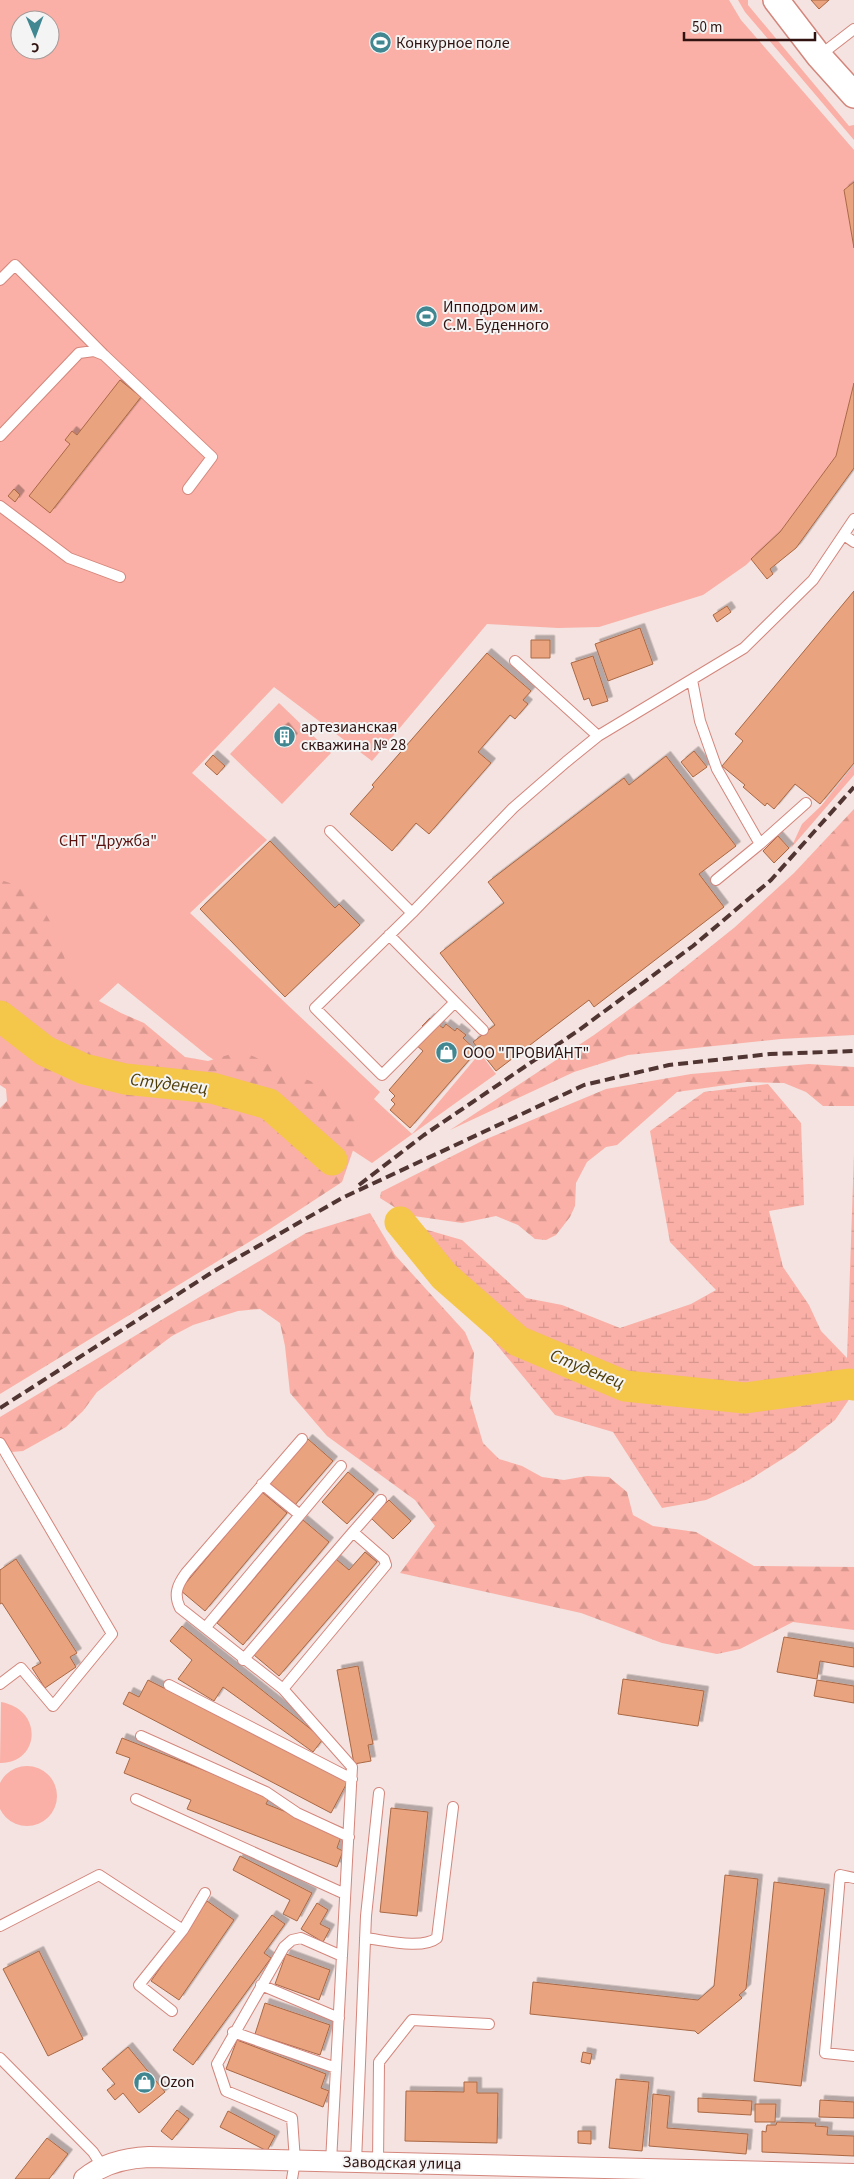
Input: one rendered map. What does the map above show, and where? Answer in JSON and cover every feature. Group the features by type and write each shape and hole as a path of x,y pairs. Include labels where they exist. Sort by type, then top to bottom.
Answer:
{"street":[{"path":"776,0 819,56 854,95"},
{"name":"Заводская улица","path":"102,2166 134,2158 293,2170 331,2162 356,2162 606,2174 854,2174"},
{"path":"84,2179 102,2166"}],"lane":[{"path":"819,56 854,30"},
{"path":"0,280 15,264 104,355 212,458 188,489"},
{"path":"0,436 79,353 94,351 104,355"},
{"path":"0,506 70,558 120,577"},
{"path":"455,1002 382,1075 315,1008 412,913 513,808 598,736 744,648 814,580 854,519"},
{"path":"844,534 854,542"},
{"path":"515,661 598,736"},
{"path":"692,680 700,721 717,770 760,844"},
{"path":"716,880 760,844 806,802"},
{"path":"330,831 412,913"},
{"path":"389,936 482,1030"},
{"path":"302,1439 180,1581 176,1594 180,1608 206,1627 243,1660 283,1689 352,1767 331,2162"},
{"path":"0,1443 112,1634 53,1706 21,1668 0,1684"},
{"path":"206,1627 341,1466"},
{"path":"262,1484 300,1515"},
{"path":"243,1660 381,1500"},
{"path":"283,1689 386,1565 384,1559 353,1532"},
{"path":"169,1685 352,1779"},
{"path":"141,1736 266,1792 297,1813 349,1837"},
{"path":"356,2162 365,1938 379,1793"},
{"path":"136,1799 346,1894"},
{"path":"365,1938 421,1944 431,1942 437,1938 453,1807"},
{"path":"0,1926 99,1875 183,1930"},
{"path":"854,1878 840,1875 825,2054 854,2056"},
{"path":"172,2011 138,1985 183,1930 205,1893"},
{"path":"293,2170 292,2118 226,2091 216,2064 284,1947 292,1940 301,1938 342,1956"},
{"path":"261,1985 339,2018"},
{"path":"378,2163 380,2062 412,2020 489,2024"},
{"path":"233,2032 336,2068"},
{"path":"0,2058 93,2152 102,2166"}],"green space":[{"name":"Ипподром им. С.М. Буденного","path":"0,0 729,0 741,20 854,150 854,182 844,190 854,248 854,383 836,456 780,532 746,565 703,595 599,627 558,628 487,624 372,761 274,687 192,773 267,840 190,913 380,1092 374,1099 412,1134 480,1053 496,1074 372,1163 208,1056 118,983 73,1025 0,885"},
{"path":"738,0 748,0 748,5 849,126 854,125 854,140 745,12"},
{"path":"279,703 331,753 282,804 230,754"},
{"path":"854,765 854,775 791,848 802,824 821,806"},
{"path":"854,809 854,1035 781,1039 628,1055 574,1072 450,1130 594,1035 664,984 735,927 794,873"},
{"path":"0,880 17,886 31,896 42,908 58,938 75,988 144,1023 185,1057 208,1061 241,1051 317,1084 347,1104 358,1125 358,1136 342,1182 267,1231 0,1394 0,1108 7,1101 6,1089 0,1085"},
{"path":"809,1064 854,1067 854,1106 823,1106 806,1092 784,1083 747,1082 677,1092 617,1145 606,1147 587,1162 576,1183 575,1206 570,1217 556,1235 546,1240 535,1239 518,1225 496,1216 462,1223 407,1215 380,1198 381,1192 484,1140 606,1089 691,1074"},
{"path":"768,1084 801,1123 804,1205 769,1211 783,1267 809,1305 821,1331 847,1358 854,1154 854,1397 852,1395 835,1420 795,1451 749,1480 706,1500 662,1508 613,1432 555,1415 487,1333 423,1274 400,1222 462,1240 526,1298 562,1305 620,1328 691,1304 716,1290 670,1242 650,1131 704,1092"},
{"path":"370,1213 395,1255 465,1332 474,1353 470,1399 483,1443 499,1459 522,1466 542,1477 564,1480 587,1476 609,1477 627,1492 633,1515 653,1526 696,1532 754,1566 854,1567 854,1630 793,1622 740,1649 717,1654 662,1643 581,1613 400,1573 435,1526 415,1500 327,1436 290,1393 285,1346 280,1323 260,1309 238,1311 193,1325 172,1336 97,1392 83,1411 66,1427 23,1451 0,1453 0,1417 306,1233"},
{"path":"1,1702 15,1707 25,1715 30,1725 32,1736 29,1746 23,1755 13,1761 0,1763"},
{"path":"27,1766 44,1771 52,1779 57,1796 52,1813 44,1821 27,1826 10,1821 2,1813 -3,1796 2,1779 10,1771"}],"building":[{"path":"811,0 829,0 819,9"},
{"path":"854,182 854,248 844,190"},
{"path":"120,380 141,397 50,513 29,496 70,444 65,440 72,431 77,435"},
{"path":"854,383 854,468 796,548 770,569 773,574 767,579 751,559 780,532 836,456"},
{"path":"14,489 20,495 15,502 8,496"},
{"path":"854,591 854,763 820,804 795,784 774,809 767,803 765,806 743,787 745,785 722,766 743,741 735,734"},
{"path":"727,606 731,612 717,622 713,615"},
{"path":"640,628 653,664 608,681 595,644"},
{"path":"531,640 550,640 550,658 531,658"},
{"path":"487,653 531,691 523,700 528,704 515,719 510,715 478,752 491,763 429,834 416,823 392,851 350,814 374,787 372,785"},
{"path":"593,656 608,701 592,706 589,698 584,700 571,663"},
{"name":"артезианская скважина № 28","path":"284,727 293,738 285,744 276,734"},
{"path":"694,751 707,767 693,777 681,762"},
{"path":"213,755 225,766 217,775 205,764"},
{"path":"666,756 736,846 699,874 724,907 594,1007 589,1000 496,1071 473,1042 495,1025 440,953 504,903 488,882 624,778 629,785"},
{"path":"778,836 789,848 774,863 763,851"},
{"path":"270,841 335,908 339,904 360,925 285,997 200,909"},
{"path":"430,1018 443,1028 446,1024 455,1031 457,1028 466,1035 463,1038 477,1051 410,1128 390,1110 395,1104 391,1100 395,1096 389,1090 423,1051 415,1044 427,1031 422,1026"},
{"path":"308,1439 333,1461 295,1505 270,1484"},
{"path":"348,1472 374,1494 347,1524 322,1502"},
{"path":"262,1492 287,1513 205,1611 180,1590"},
{"path":"389,1500 411,1521 393,1539 371,1518"},
{"path":"303,1520 329,1542 243,1645 217,1623"},
{"path":"365,1552 377,1562 279,1676 254,1655 336,1559 349,1570"},
{"path":"16,1559 77,1653 70,1657 76,1667 45,1688 32,1668 41,1663 2,1603 0,1604 0,1570"},
{"path":"182,1626 323,1739 313,1752 223,1687 214,1701 178,1679 192,1660 170,1641"},
{"path":"784,1637 854,1648 854,1667 820,1661 817,1679 777,1672"},
{"path":"358,1666 373,1744 368,1745 371,1761 354,1764 337,1670"},
{"path":"623,1679 704,1691 698,1726 618,1714"},
{"path":"148,1680 348,1781 331,1813 123,1704 129,1692 139,1697"},
{"path":"817,1680 854,1686 854,1703 814,1696"},
{"path":"122,1738 270,1796 266,1804 342,1834 337,1848 343,1851 337,1867 187,1809 191,1800 124,1773 130,1758 116,1753"},
{"path":"391,1808 428,1812 417,1916 380,1912"},
{"path":"240,1856 312,1893 297,1921 283,1914 290,1900 233,1870"},
{"path":"725,1875 758,1879 746,1989 739,1995 742,1998 698,2034 695,2031 530,2014 533,1982 698,2000 714,1986"},
{"path":"774,1882 825,1889 801,2086 754,2081"},
{"path":"207,1901 234,1920 179,2000 151,1981"},
{"path":"317,1903 328,1910 320,1924 330,1929 323,1942 301,1929"},
{"path":"272,1915 285,1924 264,1953 271,1958 193,2065 173,2050"},
{"path":"39,1951 83,2039 48,2056 3,1969"},
{"path":"286,1954 330,1970 319,2000 275,1984"},
{"path":"265,2003 330,2025 320,2055 255,2034"},
{"path":"237,2040 326,2074 321,2088 329,2091 323,2107 226,2069"},
{"path":"128,2047 165,2092 139,2113 123,2093 115,2100 107,2090 115,2084 102,2069"},
{"path":"583,2052 592,2054 590,2064 581,2062"},
{"path":"616,2079 649,2082 642,2151 609,2148"},
{"path":"464,2082 477,2082 477,2093 498,2093 497,2143 405,2141 406,2091 464,2092"},
{"path":"653,2094 670,2096 667,2128 748,2134 746,2154 649,2146"},
{"path":"698,2098 752,2101 751,2115 698,2112"},
{"path":"820,2100 854,2102 854,2118 819,2117"},
{"path":"755,2104 776,2104 775,2122 755,2122"},
{"path":"177,2110 189,2119 172,2140 161,2131"},
{"path":"228,2111 275,2136 267,2151 220,2127"},
{"path":"777,2122 816,2123 815,2126 828,2127 827,2135 854,2136 854,2156 762,2152 762,2131 766,2132 767,2125 776,2125"},
{"path":"578,2131 591,2131 591,2144 578,2143"},
{"path":"47,2138 68,2154 49,2179 15,2179"}],"waterway":[{"name":"Студенец","path":"0,1016 45,1051 84,1069 125,1079 212,1088 269,1104 332,1160"},
{"name":"Студенец","path":"400,1222 444,1276 518,1341 625,1386 745,1398 849,1384 854,1385"}],"railway":[{"path":"359,1185 424,1135 579,1030 693,946 771,880 854,787"},
{"path":"0,1408 211,1273 342,1198 584,1085 669,1065 770,1054 854,1051"}],"place":[{"name":"Конкурное поле","path":"380,43"},
{"name":"Ипподром им. С.М. Буденного","path":"427,316"},
{"name":"артезианская скважина № 28","path":"285,736"},
{"name":"ООО \"ПРОВИАНТ\"","path":"447,1053"},
{"name":"Ozon","path":"144,2082"}],"park label":[{"name":"СНТ \"Дружба\"","path":"108,841"}]}
